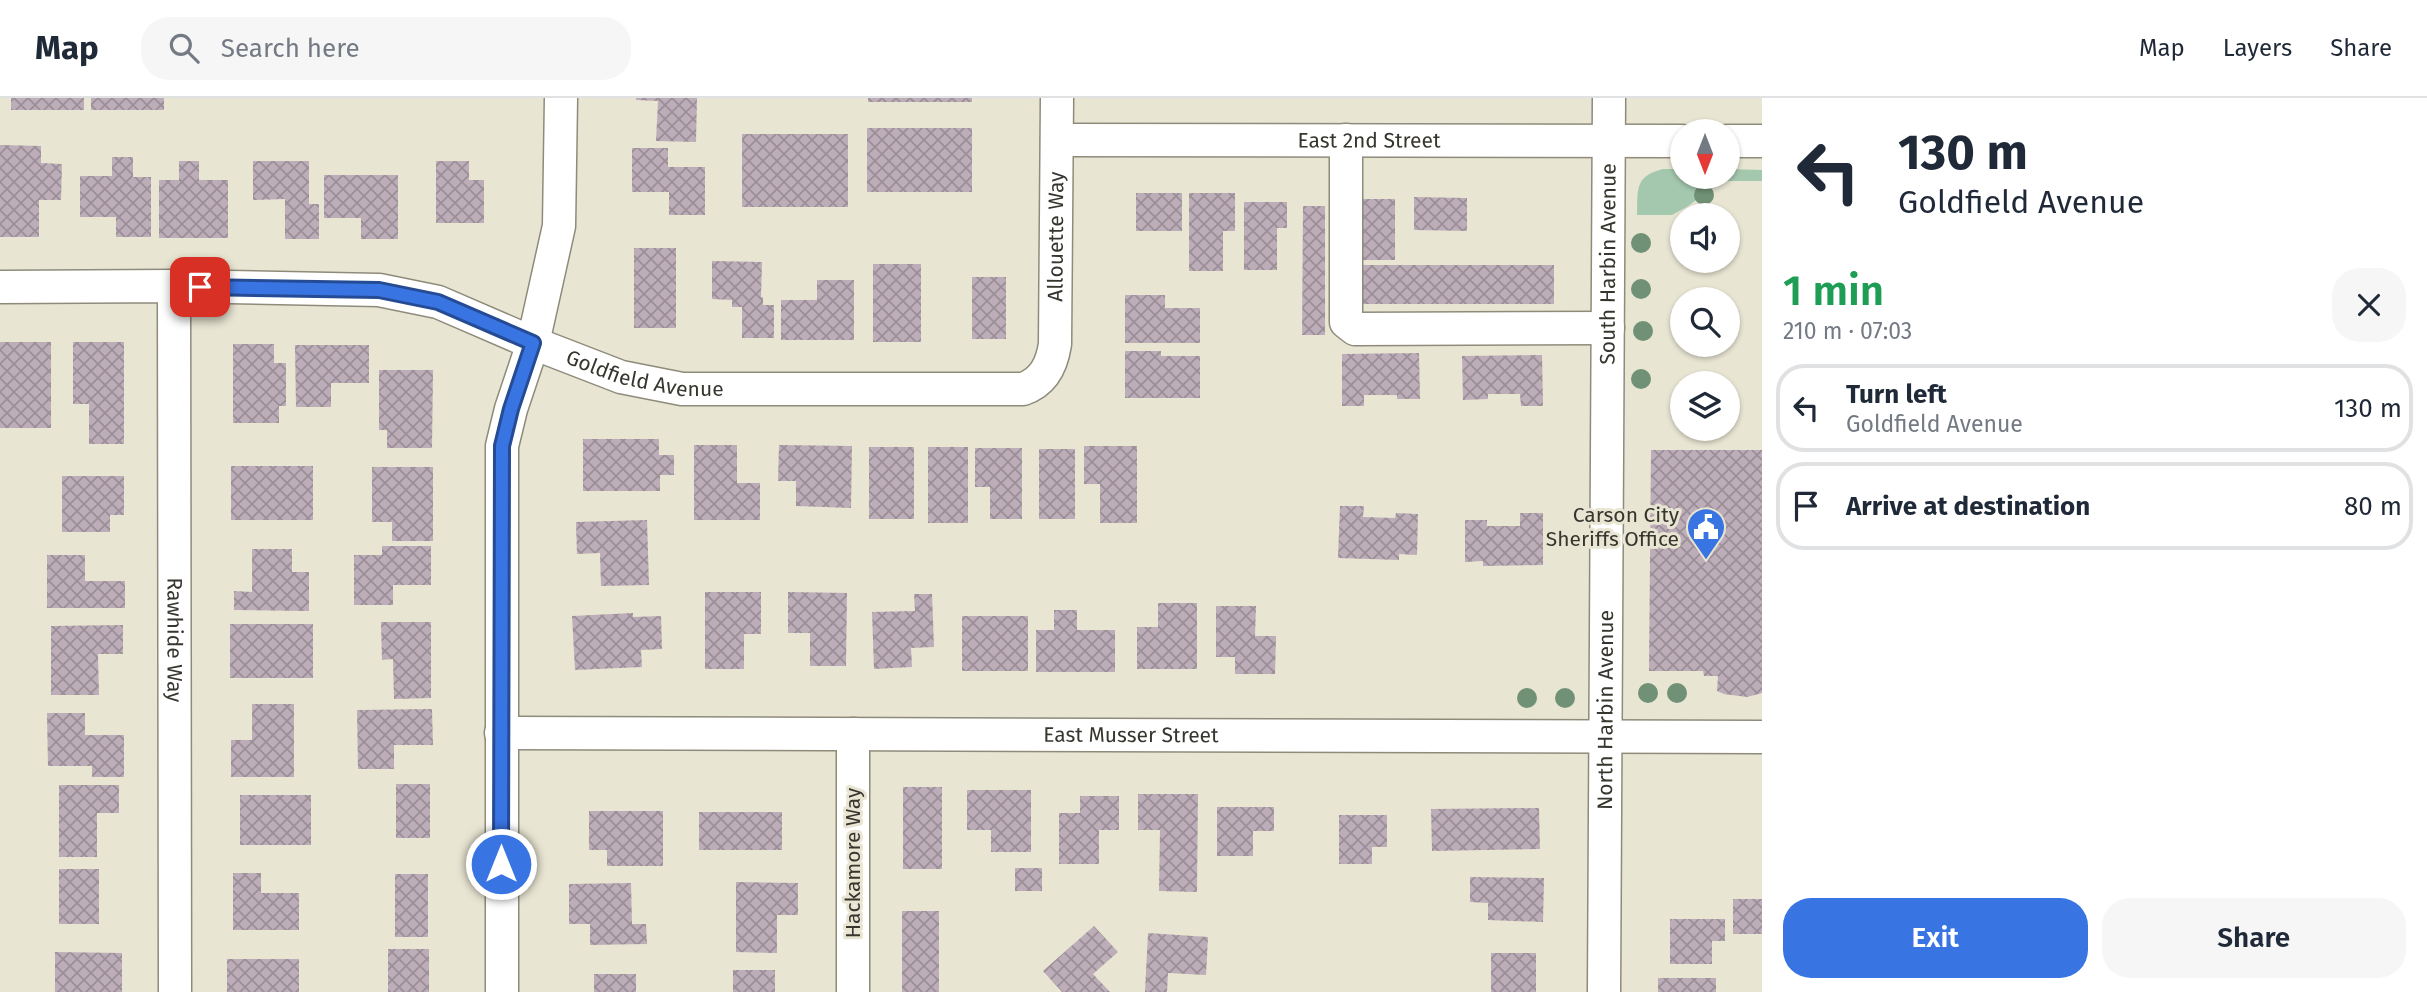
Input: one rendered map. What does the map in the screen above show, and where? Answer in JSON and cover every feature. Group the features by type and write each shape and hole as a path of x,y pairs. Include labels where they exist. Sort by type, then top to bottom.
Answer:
{"street":[{"path":"502,992 502,446 533,343 559,226 561,98"},
{"name":"Allouette Way","path":"1044,375 1053,355 1057,330 1057,98"},
{"name":"South Harbin Avenue","path":"1607,429 1609,98"},
{"name":"East 2nd Street","path":"1057,140 1670,141"},
{"path":"1346,140 1346,322 1355,329 1608,328"},
{"path":"1740,141 1762,141"},
{"name":"Goldfield Avenue","path":"0,288 174,286 379,290 438,302 621,377 682,389 1012,390 1031,386 1044,375"},
{"name":"Rawhide Way","path":"174,286 175,992"},
{"name":"North Harbin Avenue","path":"1604,992 1607,429"},
{"name":"East Musser Street","path":"501,733 1762,737"},
{"name":"Hackamore Way","path":"853,734 853,992"}],"green space":[{"path":"1670,169 1670,189 1712,189 1692,203 1670,203 1670,215 1637,215 1640,185 1642,180 1654,172"},
{"path":"1740,169 1762,170 1762,181 1740,181"}],"building":[{"path":"11,98 84,98 84,110 11,110"},
{"path":"91,98 164,98 164,110 91,110"},
{"path":"636,98 697,98 696,142 656,141 658,101"},
{"path":"868,98 972,98 972,102 868,102"},
{"path":"867,128 972,128 972,192 867,192"},
{"path":"742,134 848,134 848,207 742,207"},
{"path":"0,145 41,146 41,163 62,164 61,200 39,200 39,237 0,237"},
{"path":"632,148 668,148 668,167 705,167 705,215 669,215 669,192 632,192"},
{"path":"112,157 133,157 133,177 151,177 151,237 116,237 116,217 80,217 80,176 112,176"},
{"path":"179,161 199,161 199,180 228,180 228,238 159,238 159,180 179,180"},
{"path":"253,161 309,161 309,204 319,204 319,239 285,239 285,199 253,200"},
{"path":"436,161 469,161 469,180 484,180 484,223 436,223"},
{"path":"324,175 398,175 398,239 361,239 361,218 324,218"},
{"path":"1136,193 1182,193 1182,231 1136,231"},
{"path":"1189,193 1235,193 1235,231 1223,231 1223,271 1189,271"},
{"path":"1414,197 1467,198 1467,231 1414,230"},
{"path":"1363,199 1395,199 1395,260 1363,260"},
{"path":"1244,202 1287,202 1287,228 1277,228 1277,270 1244,270"},
{"path":"1303,206 1325,206 1325,335 1302,335"},
{"path":"634,248 676,248 676,328 634,328"},
{"path":"712,261 762,262 761,297 763,305 774,305 774,338 742,338 742,307 732,307 732,300 712,299"},
{"path":"873,264 921,264 921,342 873,342"},
{"path":"1358,265 1554,265 1554,304 1358,304"},
{"path":"972,277 1006,277 1006,339 972,339"},
{"path":"817,280 854,280 854,340 781,340 781,300 817,300"},
{"path":"1125,295 1165,295 1165,308 1200,308 1200,343 1125,343"},
{"path":"0,342 51,342 51,428 0,428"},
{"path":"73,342 124,342 124,444 89,444 89,404 73,404"},
{"path":"233,344 274,344 274,363 286,363 286,406 279,406 279,423 233,423"},
{"path":"295,345 369,345 369,383 331,383 331,407 296,407"},
{"path":"1125,351 1161,351 1161,356 1200,356 1200,398 1125,398"},
{"path":"1419,353 1420,399 1397,399 1397,395 1364,395 1364,406 1342,406 1342,354"},
{"path":"1542,355 1543,406 1521,406 1520,394 1488,394 1488,399 1463,400 1462,356"},
{"path":"379,370 433,370 432,448 387,448 387,430 379,430"},
{"path":"583,439 659,439 659,455 674,455 674,475 660,475 660,491 583,491"},
{"path":"694,445 737,445 737,483 760,483 760,520 694,520"},
{"path":"779,445 852,446 851,508 796,506 796,481 778,481"},
{"path":"1084,446 1137,446 1137,523 1100,523 1100,484 1084,484"},
{"path":"869,447 914,447 914,519 869,519"},
{"path":"928,447 968,447 968,523 928,523"},
{"path":"975,448 1022,448 1022,519 990,519 990,487 975,487"},
{"path":"1039,449 1075,449 1075,519 1039,519"},
{"name":"Carson City Sheriffs Office","path":"1651,450 1762,450 1762,693 1747,697 1724,694 1717,691 1718,676 1704,676 1703,671 1649,671"},
{"path":"231,466 313,466 313,520 231,520"},
{"path":"372,467 433,467 433,541 392,541 392,522 372,522"},
{"path":"62,476 124,476 124,515 110,515 110,532 62,532"},
{"path":"1340,506 1364,506 1363,517 1395,518 1396,513 1418,514 1417,555 1399,554 1399,560 1338,558"},
{"path":"1520,513 1543,513 1543,565 1483,566 1483,561 1465,562 1465,520 1487,520 1487,526 1520,526"},
{"path":"647,520 649,585 601,586 600,553 577,554 576,522"},
{"path":"382,546 431,546 431,585 393,585 393,605 354,605 354,555 382,555"},
{"path":"252,549 292,549 292,572 309,572 309,611 234,610 234,591 252,592"},
{"path":"47,555 85,555 85,581 125,581 125,608 47,608"},
{"path":"705,592 761,592 761,634 744,634 744,669 705,669"},
{"path":"788,592 847,593 846,666 810,666 810,633 788,633"},
{"path":"914,594 932,594 934,647 911,648 912,667 874,669 872,612 915,611"},
{"path":"1158,603 1197,603 1197,669 1137,669 1137,627 1158,627"},
{"path":"1216,606 1256,606 1255,636 1276,636 1275,674 1235,674 1235,657 1216,657"},
{"path":"1054,610 1077,610 1077,630 1115,630 1115,672 1036,672 1036,630 1054,630"},
{"path":"633,613 633,617 661,616 662,649 641,650 642,667 575,670 572,616"},
{"path":"962,616 1028,616 1028,671 962,671"},
{"path":"381,622 431,622 431,698 394,699 393,659 382,660"},
{"path":"230,624 313,624 313,678 230,678"},
{"path":"123,625 123,654 98,654 99,695 51,695 51,626"},
{"path":"252,704 294,704 294,777 231,777 231,740 252,740"},
{"path":"432,709 433,745 394,745 394,769 358,769 357,710"},
{"path":"47,713 85,713 85,735 124,735 124,777 92,777 92,766 48,766"},
{"path":"396,784 430,784 430,838 396,838"},
{"path":"59,785 119,785 119,813 97,813 97,857 59,857"},
{"path":"903,787 942,787 942,869 903,869"},
{"path":"967,790 1031,790 1031,852 991,852 991,830 967,830"},
{"path":"1138,794 1198,794 1197,892 1159,891 1160,830 1138,830"},
{"path":"240,795 311,795 311,845 240,845"},
{"path":"1080,796 1119,796 1119,830 1099,830 1099,864 1059,864 1059,813 1080,813"},
{"path":"1217,807 1274,807 1274,831 1253,831 1253,856 1217,856"},
{"path":"1539,808 1540,849 1432,851 1431,809"},
{"path":"589,811 663,811 663,866 607,866 607,850 589,850"},
{"path":"699,812 782,812 782,850 699,850"},
{"path":"1339,815 1387,815 1387,847 1372,847 1372,864 1339,864"},
{"path":"1015,868 1042,868 1042,891 1015,891"},
{"path":"59,869 99,869 99,924 59,924"},
{"path":"233,873 261,873 261,893 299,893 299,930 233,930"},
{"path":"395,874 428,874 428,937 395,937"},
{"path":"1470,877 1544,878 1543,922 1488,920 1488,903 1470,902"},
{"path":"736,882 798,883 798,915 777,915 777,953 736,952"},
{"path":"631,883 632,924 646,924 647,944 590,945 590,924 569,924 569,884"},
{"path":"1733,899 1762,899 1762,934 1733,934"},
{"path":"902,911 939,911 939,992 902,992"},
{"path":"1670,919 1725,919 1725,941 1712,941 1712,964 1670,964"},
{"path":"1094,926 1118,952 1093,974 1110,992 1062,992 1043,971"},
{"path":"1148,933 1208,937 1206,975 1168,973 1167,992 1145,992"},
{"path":"388,949 429,949 429,992 388,992"},
{"path":"55,952 122,953 122,992 55,992"},
{"path":"1491,953 1536,953 1536,992 1491,992"},
{"path":"227,959 299,959 299,992 227,992"},
{"path":"733,970 775,970 775,992 733,992"},
{"path":"594,974 636,974 636,992 594,992"},
{"path":"1658,978 1716,978 1716,992 1658,992"}],"place":[{"name":"Carson City Sheriffs Office","path":"1706,561"}],"route":[{"path":"200,287 379,290 438,302 533,343 502,446 501,864"}]}
